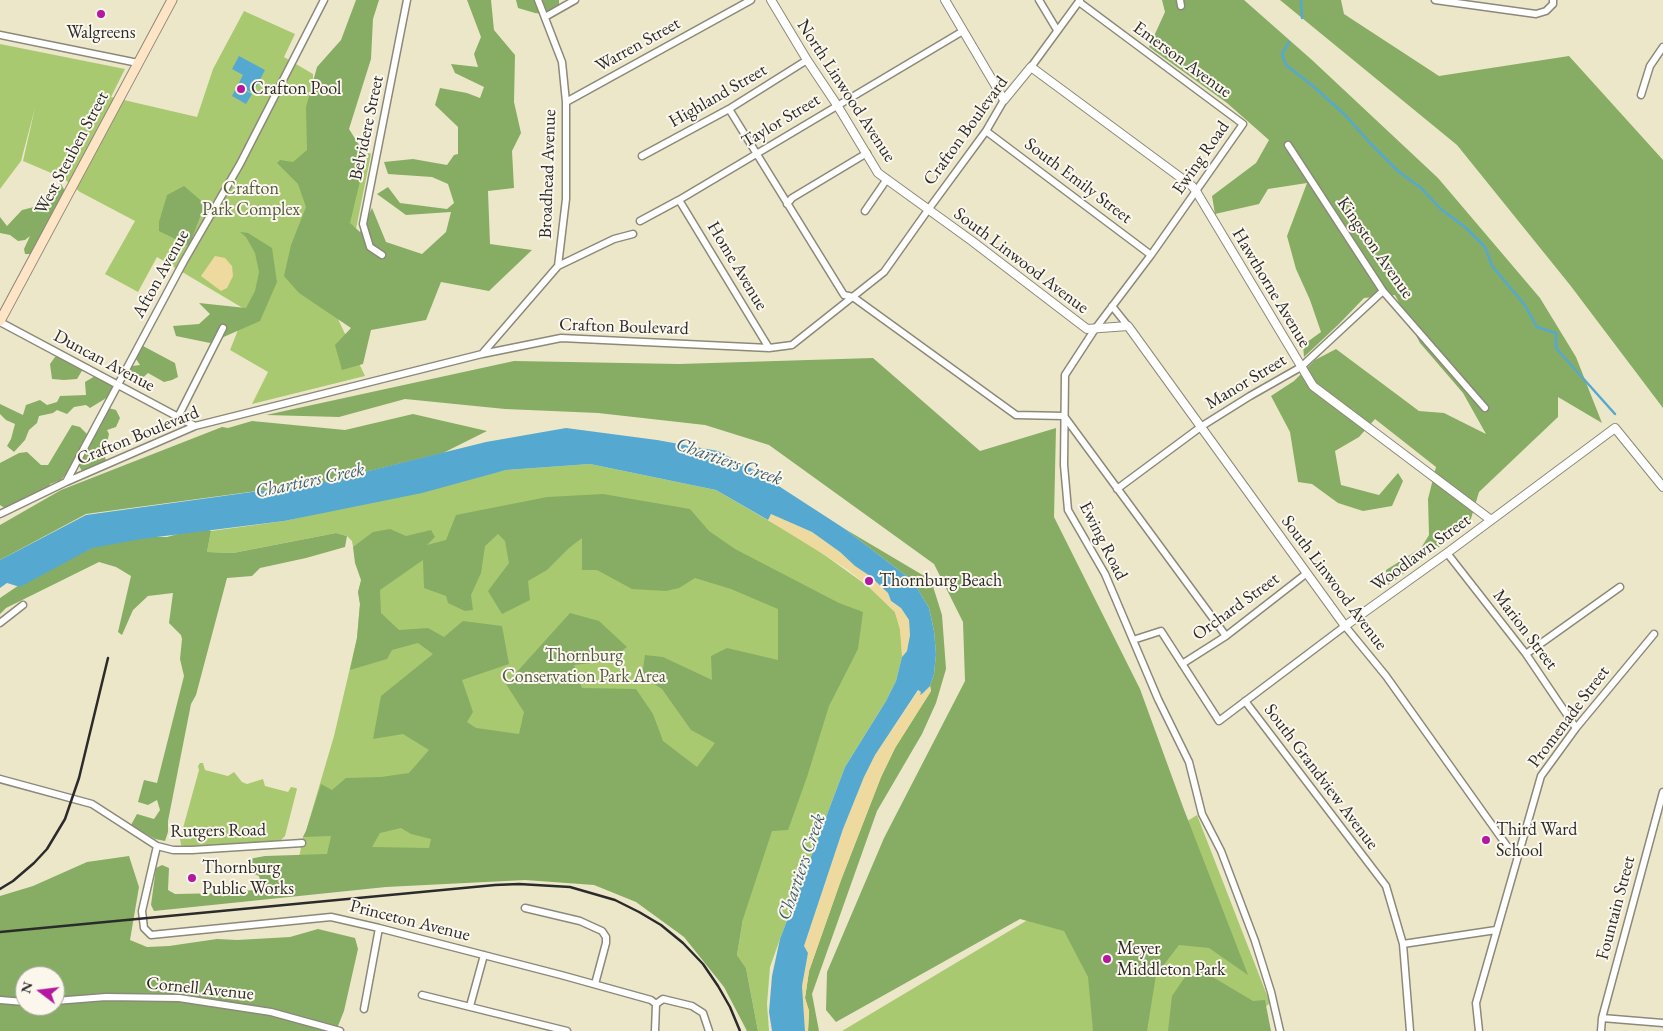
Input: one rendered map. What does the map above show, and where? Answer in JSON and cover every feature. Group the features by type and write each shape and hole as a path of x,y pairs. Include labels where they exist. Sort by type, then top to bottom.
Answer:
{"main road":[{"name":"West Steuben Street","path":"0,322 172,0"}],"street":[{"name":"Afton Avenue","path":"66,482 184,261 240,164 324,0"},
{"name":"Belvidere Street","path":"382,255 370,247 363,224 407,0"},
{"name":"Broadhead Avenue","path":"538,0 562,62 566,102 566,199 558,266"},
{"path":"545,17 575,0"},
{"name":"Warren Street","path":"566,102 751,0"},
{"name":"North Linwood Avenue","path":"771,0 878,173 928,210"},
{"path":"945,0 1004,100"},
{"path":"1039,0 1057,30"},
{"path":"1436,0 1536,14 1546,11 1553,4 1553,0"},
{"name":"Crafton Boulevard","path":"0,514 66,482 194,426 482,354 561,338 769,348 792,345 884,272 986,131 1004,100 1080,1"},
{"name":"Emerson Avenue","path":"1080,1 1243,124"},
{"name":"Taylor Street","path":"640,221 679,200 963,31"},
{"path":"0,35 138,63"},
{"path":"1641,95 1650,66 1663,47"},
{"name":"Highland Street","path":"642,156 729,109 807,60"},
{"name":"Hawthorne Avenue","path":"1031,67 1196,191 1313,386 1491,520"},
{"path":"729,109 844,295 853,297 1016,416 1064,416 1226,636"},
{"name":"Ewing Road","path":"1243,124 1151,255 1095,328 1065,375 1064,465 1068,510 1105,574 1158,699 1188,762 1202,814 1221,851 1255,940 1271,992 1280,1031"},
{"name":"South Emily Street","path":"986,131 1151,255"},
{"name":"Kingston Avenue","path":"1288,145 1382,291 1485,408"},
{"path":"787,204 792,198 867,153"},
{"path":"865,211 887,179"},
{"path":"566,199 575,200"},
{"name":"Home Avenue","path":"679,200 769,348"},
{"name":"South Linwood Avenue","path":"928,210 972,241 1086,329 1128,326"},
{"path":"482,354 558,266 614,239 633,234"},
{"name":"Manor Street","path":"1117,489 1202,426 1301,367 1382,291"},
{"name":"South Linwood Avenue","path":"1112,306 1202,426 1345,626 1386,676 1507,846 1519,854"},
{"name":"Duncan Avenue","path":"0,322 194,426"},
{"path":"178,416 224,328"},
{"name":"Woodlawn Street","path":"1245,702 1345,626 1491,520 1613,425 1663,487"},
{"name":"Marion Street","path":"1447,553 1526,654 1576,728"},
{"name":"Orchard Street","path":"1182,664 1226,636 1306,573"},
{"path":"1526,654 1620,587"},
{"path":"0,623 23,605"},
{"name":"South Grandview Avenue","path":"1133,640 1161,631 1218,721 1245,702 1386,886 1403,944 1410,1031"},
{"name":"Promenade Street","path":"1479,1031 1476,1003 1541,776 1576,728 1654,634"},
{"name":"Rutgers Road","path":"0,779 92,804 157,846 173,850 302,843"},
{"name":"Fountain Street","path":"1601,1031 1602,1018 1663,792"},
{"name":"Princeton Avenue","path":"157,846 142,911 144,928 151,935 331,917 595,984 651,1000 656,1004"},
{"path":"525,908 580,921 602,931 606,937 606,943 595,984"},
{"path":"364,1009 379,928"},
{"path":"1403,944 1496,930"},
{"path":"470,1006 484,956"},
{"path":"422,995 567,1031"},
{"name":"Cornell Avenue","path":"65,1000 106,996 179,998 271,1012 340,1031"},
{"path":"656,1031 656,1004 663,999 692,1006 703,1012 709,1031"},
{"path":"0,1000 15,1001"},
{"path":"1602,1018 1663,1023"}],"green space":[{"path":"356,0 379,0 373,19 371,59 349,129 366,156 350,223 360,232 372,208 386,242 422,254 446,232 451,212 406,215 377,194 388,187 400,203 447,209 454,203 448,184 432,177 388,174 384,162 413,159 447,165 454,155 458,154 458,127 435,105 440,88 467,93 480,98 484,87 455,73 451,64 478,67 474,54 481,37 467,0 491,0 494,30 515,55 514,102 521,133 512,151 514,188 488,191 490,244 532,250 489,291 441,282 426,320 371,330 363,364 342,370 335,345 351,328 299,293 284,276 291,245 306,207 298,184 277,163 280,160 293,162 307,150 306,107 317,67 341,40"},
{"path":"516,0 559,0 559,5 552,15 518,8"},
{"path":"1162,0 1244,0 1312,60 1438,178 1540,298 1576,357 1602,423 1558,397 1558,417 1479,492 1470,522 1388,585 1386,570 1421,548 1429,535 1428,499 1436,467 1375,419 1359,437 1335,451 1341,485 1379,495 1398,473 1403,481 1392,506 1363,511 1338,503 1312,484 1298,482 1290,432 1271,396 1294,381 1315,360 1336,349 1419,411 1444,413 1486,434 1463,393 1420,343 1395,295 1364,298 1304,357 1303,345 1321,332 1310,300 1296,269 1287,236 1307,183 1268,189 1259,204 1215,214 1212,196 1256,163 1269,140 1227,103 1149,47 1165,12"},
{"path":"1280,0 1341,0 1344,14 1439,76 1569,56 1663,160 1663,408 1570,285 1457,145"},
{"name":"Crafton Park Complex","path":"244,11 295,34 284,57 313,74 313,124 371,154 338,319 365,376 252,404 268,372 230,350 246,310 157,257 138,292 105,274 135,221 80,192 63,178 23,161 35,108 21,161 0,189 0,44 125,69 111,97 197,117 213,69"},
{"path":"61,184 66,193 33,254 25,254 24,249 30,236 25,240 18,241 10,235 0,233 0,217 7,226 22,210 38,206 46,208 56,186"},
{"path":"184,186 205,204 189,246 159,231 159,222 167,195"},
{"path":"240,232 248,233 272,248 277,282 260,321 210,343 176,336 173,326 199,324 210,314 199,303 246,308 255,291 259,272 255,253 246,237"},
{"path":"143,346 175,363 178,377 164,382 148,373 136,384 129,381 127,375 132,366 140,365 136,359"},
{"path":"63,354 83,369 77,379 52,379 50,364 55,357"},
{"path":"873,358 980,451 1056,428 1054,517 1140,689 1248,975 1209,948 1179,945 1156,975 1147,1031 1093,1031 1088,977 1064,931 1020,919 836,1022 826,1010 827,972 884,838 965,681 963,622 934,564 769,445 705,425 598,413 505,409 405,399 339,417 266,415 514,361 679,364"},
{"path":"100,373 113,380 115,395 90,408 86,405 74,407 67,414 57,410 53,413 39,416 37,423 29,430 25,440 14,452 7,446 15,424 6,420 0,414 0,404 23,415 26,405 40,400 47,405 57,402 60,396 86,395 85,382"},
{"path":"108,408 116,410 120,418 116,427 107,430 109,434 104,455 106,460 82,471 79,466"},
{"path":"413,414 487,431 443,453 324,482 86,514 0,560 0,525 61,490 222,427 228,428 252,421 345,430"},
{"path":"72,425 80,427 87,434 70,469 61,480 50,484 49,487 6,509 0,505 0,463 19,453 27,452 41,465 48,465"},
{"name":"Thornburg Conservation Park Area","path":"590,464 716,490 812,546 869,587 895,612 900,629 902,647 902,657 896,681 886,701 845,767 780,939 770,967 767,1004 769,1031 758,1031 746,968 737,955 743,919 695,874 298,863 303,837 334,736 357,638 360,604 358,592 363,575 363,545 353,547 352,541 347,536 336,533 233,553 207,552 211,531 284,521 506,470"},
{"name":"Thornburg Conservation Park Area","path":"603,494 690,509 709,531 735,549 839,603 863,612 858,649 829,706 788,830 772,831 743,919 737,955 746,968 758,1031 747,1031 724,987 684,937 636,902 594,885 525,880 386,887 154,911 151,905 156,868 162,865 169,868 168,890 175,894 226,893 262,889 259,876 248,871 249,859 265,856 327,854 331,836 303,837 321,784 332,790 346,778 381,777 409,773 429,750 403,734 373,739 381,696 433,654 418,643 392,650 387,659 350,670 357,638 360,604 358,592 361,580 355,563 353,547 373,532 390,529 406,536 431,530 435,537 427,545 446,540 456,515 547,497","holes":["498,534 505,541 509,563 488,591 502,614 530,600 528,581 547,570 582,538 582,570 597,570 632,589 666,591 679,588 695,578 731,589 778,609 778,660 727,648 711,656 712,680 663,657 645,655 642,676 662,689 691,730 715,743 697,767 663,741 653,714 636,689 582,688 574,665 609,661 627,647 599,621 570,613 506,684 524,712 519,734 476,728 467,722 473,712 462,680 509,664 502,626 463,621 444,637 428,628 399,630 381,613 380,590 423,560 424,588 446,596 448,603 465,611 473,610 471,595 481,573 485,546","401,828 411,834 431,839 429,848 372,847 380,833"]},
{"path":"203,527 211,531 207,552 233,553 336,533 347,536 345,547 260,568 252,576 227,578 196,695 191,704 165,841 155,839 131,825 137,814 154,819 160,810 157,800 148,805 138,802 144,780 157,783 184,676 180,659 181,635 169,623 173,593 148,596 133,610 122,635 118,632 131,576 116,567 99,562 6,608 0,614 0,598 28,579 93,543 129,537 167,537"},
{"path":"845,529 931,580 942,615 946,669 936,703 922,734 877,811 812,994 819,1031 808,1031 809,1011 805,998 809,971 841,880 881,777 895,748 931,691 930,686 934,674 936,654 929,608 913,581"},
{"path":"200,763 203,763 205,770 228,776 234,772 242,782 247,784 263,779 265,786 288,792 291,787 296,788 285,836 281,840 274,842 184,847 181,845 180,839"},
{"name":"Meyer Middleton Park","path":"1197,815 1270,1003 1237,1031 842,1031 1036,915"},
{"path":"129,856 139,887 130,940 147,947 169,946 217,939 237,940 290,937 318,929 355,938 358,949 344,1011 336,1031 0,1031 0,896 33,886 87,862"},
{"path":"1201,970 1253,1001 1265,1000 1271,1031 1168,1031 1172,996 1185,977"}],"sand":[{"path":"215,256 225,258 232,266 233,276 227,288 221,291 201,276"},
{"name":"Thornburg Beach","path":"771,514 812,532 870,576 888,593 891,602 901,608 909,620 910,635 907,651 902,657 900,629 895,612 847,569 768,520"},
{"path":"930,686 931,691 895,748 881,777 841,880 809,971 805,998 809,1011 808,1031 805,1031 802,986 808,953 804,946 843,829 875,755 919,690 923,693"}],"water":[{"path":"239,56 265,70 253,93 240,87 252,94 246,104 232,96 243,75 232,69"},
{"name":"Chartiers Creek","path":"566,428 657,440 718,451 754,470 845,529 913,581 929,608 936,654 934,674 930,686 920,695 921,692 918,690 875,755 864,777 843,829 804,946 808,953 802,986 805,1031 772,1031 769,1012 772,976 780,939 845,767 886,701 896,681 902,657 907,651 910,635 909,620 901,608 891,601 888,593 870,576 812,532 771,514 768,520 716,490 590,464 506,470 422,493 284,521 141,539 92,548 20,587 7,583 0,588 0,560 86,515 324,482 486,442"}],"waterway":[{"path":"1301,0 1302,18"},
{"path":"1289,42 1282,54 1286,65 1344,114 1399,172 1420,187 1441,209 1466,228 1485,247 1492,266 1524,304 1537,327 1556,333 1556,348 1615,414"}],"railway":[{"path":"0,889 13,881 34,863 47,849 65,819 79,778 108,658"},
{"path":"0,932 495,885 519,884 570,887 615,900 661,925 683,943 703,964 718,986 730,1007 740,1031"}],"place":[{"name":"Walgreens","path":"101,14"},
{"name":"Crafton Pool","path":"241,89"},
{"name":"Thornburg Beach","path":"869,581"},
{"name":"Third Ward School","path":"1486,840"},
{"name":"Thornburg Public Works","path":"192,878"},
{"name":"Meyer Middleton Park","path":"1107,959"}]}
